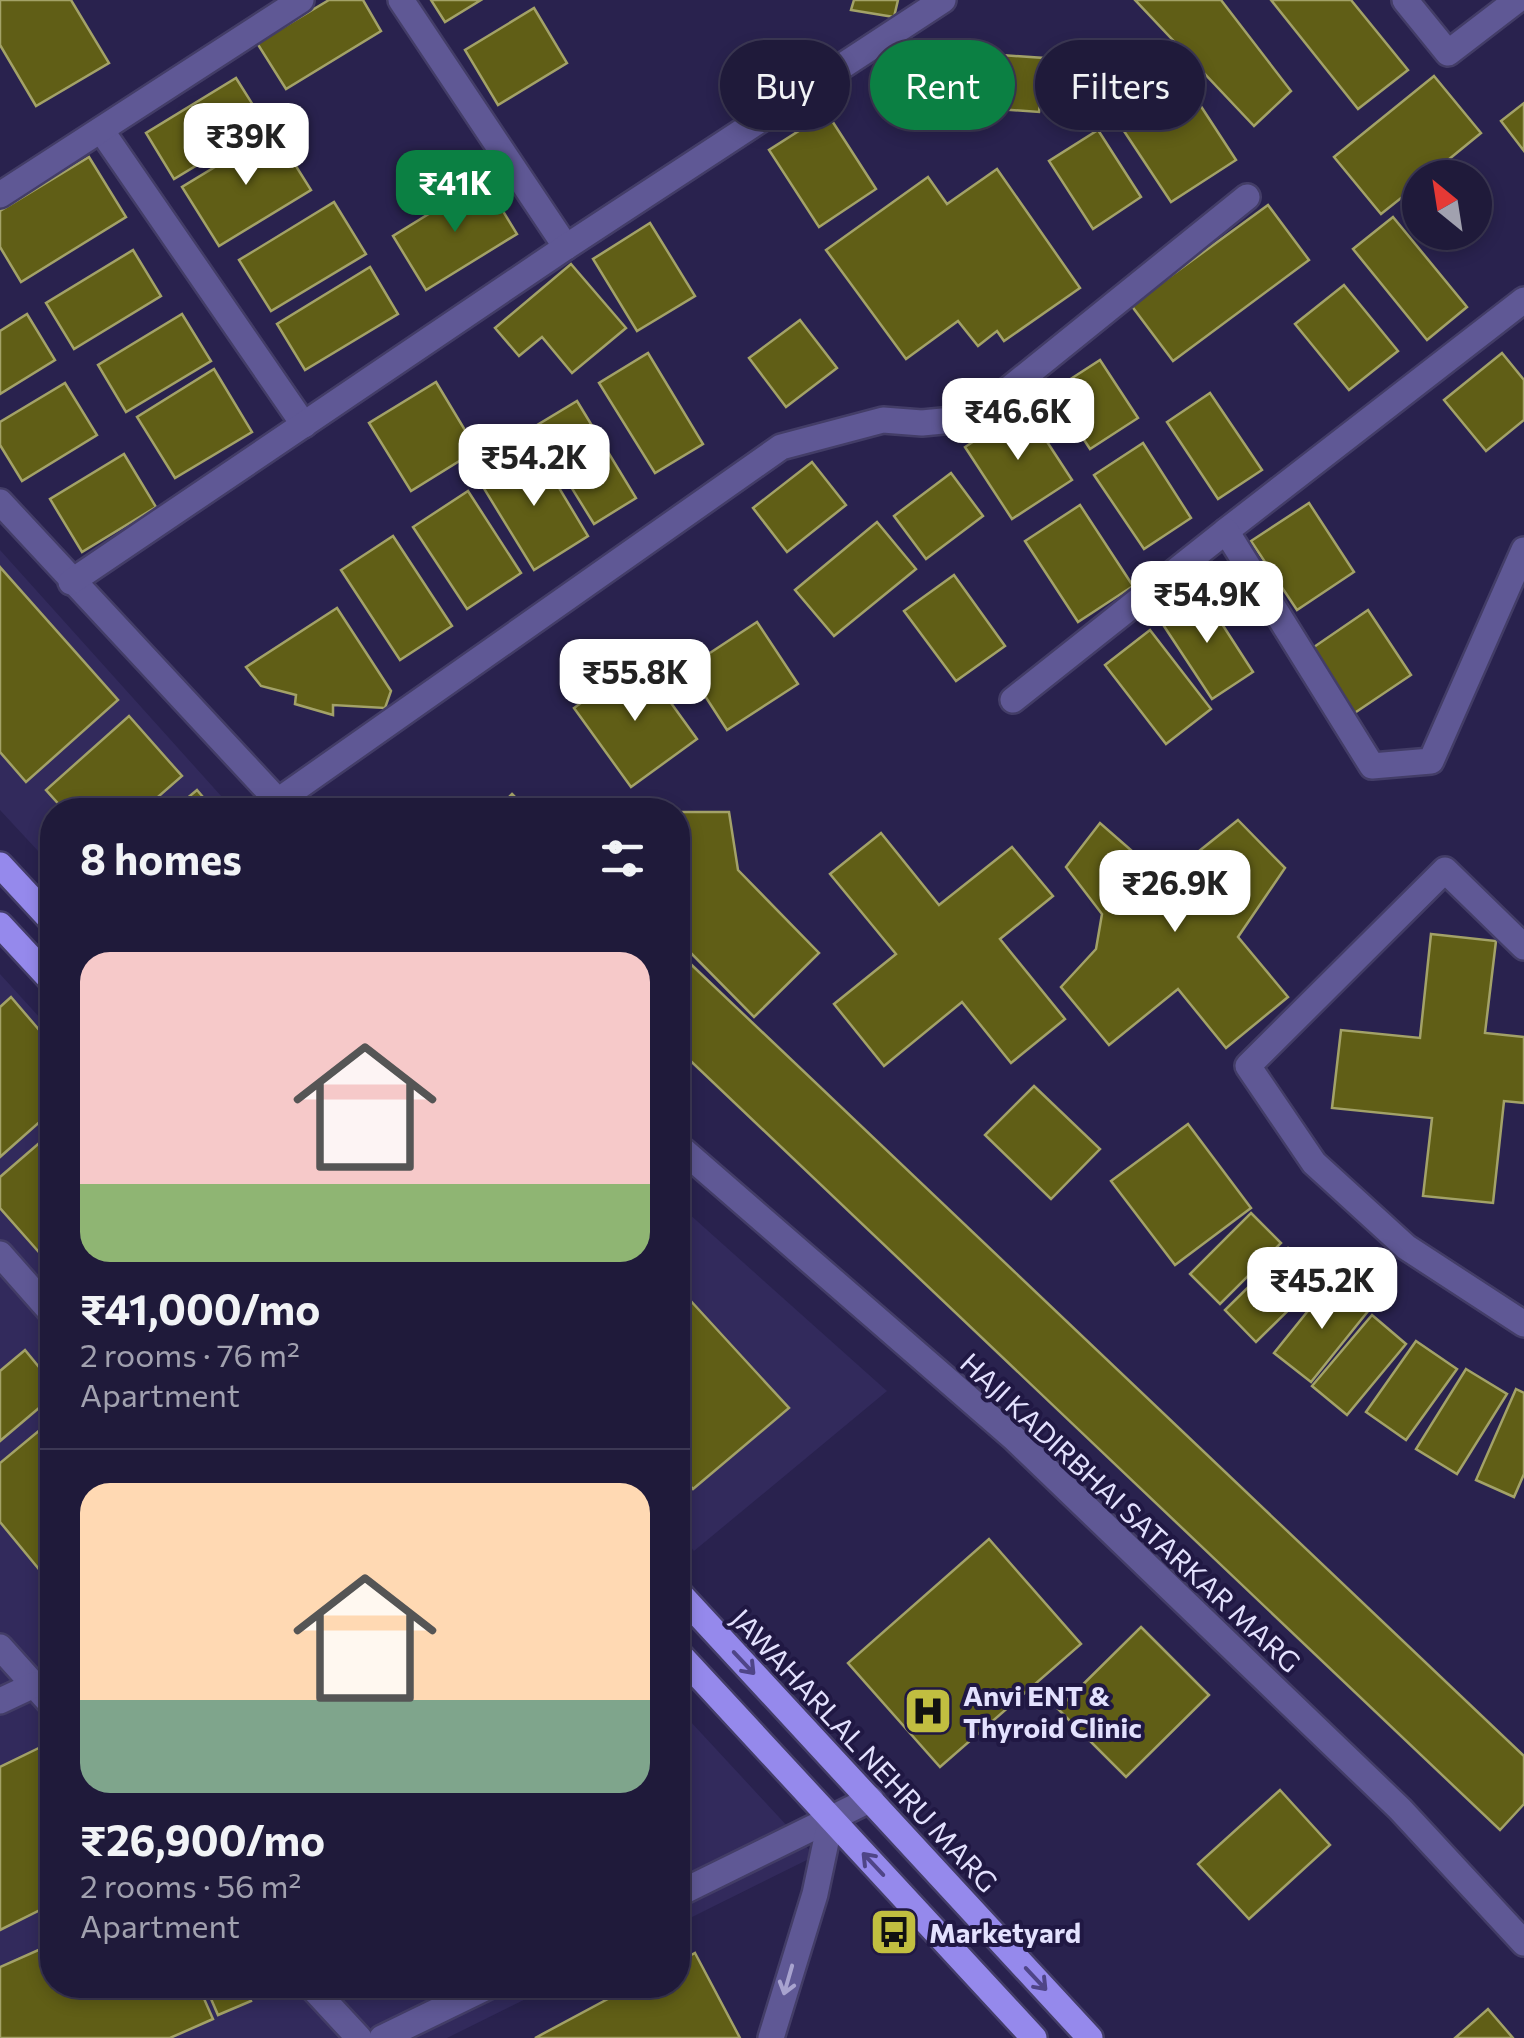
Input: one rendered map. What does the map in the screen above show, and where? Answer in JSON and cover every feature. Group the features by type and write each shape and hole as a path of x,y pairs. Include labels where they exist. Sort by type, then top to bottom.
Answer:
{"main road":[{"path":"0,865 40,908"},
{"path":"0,924 40,968"},
{"name":"JAWAHARLAL NEHRU MARG","path":"690,1605 1090,2038"},
{"path":"690,1666 1034,2038"}],"street":[{"path":"0,195 301,0"},
{"path":"401,0 566,246"},
{"path":"71,582 566,246 942,0"},
{"path":"1405,0 1448,53 1517,0"},
{"path":"100,130 304,425"},
{"path":"291,798 781,446 883,420 922,424 953,420 998,398 1247,198"},
{"path":"1014,700 1524,300"},
{"path":"0,502 270,798"},
{"path":"1226,532 1372,766 1431,760 1524,550"},
{"path":"1524,947 1444,870 1248,1066 1314,1163 1406,1247 1524,1324"},
{"name":"HAJI KADIRBHAI SATARKAR MARG","path":"690,1156 1014,1438 1400,1809 1523,1940"},
{"path":"0,1254 40,1299"},
{"path":"0,1647 40,1691"},
{"path":"0,1701 34,1684"},
{"path":"690,1888 871,1799"},
{"path":"772,2038 814,1894 831,1818"},
{"path":"322,1998 359,2038"},
{"path":"382,2038 464,1998"}],"shaded area":[{"path":"0,550 223,798 40,798 40,853 0,810"},
{"path":"0,974 40,1018 40,1998 528,1998 447,2038 0,2038"},
{"path":"690,1215 887,1391 694,1551 690,1546"},
{"path":"690,1721 815,1856 690,1918"}],"building":[{"path":"0,0 71,0 109,63 36,106 0,45"},
{"path":"329,0 363,0 381,31 286,89 257,43"},
{"path":"431,0 481,0 445,22"},
{"path":"854,0 898,0 894,17 851,10"},
{"path":"1135,0 1221,0 1291,91 1254,126 1205,74 1205,40 1173,40"},
{"path":"1271,0 1351,0 1408,70 1358,109"},
{"path":"534,8 567,63 498,105 465,50"},
{"path":"1015,56 1035,57 1035,112 1015,110"},
{"path":"1434,76 1481,133 1448,160 1402,160 1402,197 1381,214 1334,157"},
{"path":"236,78 265,124 174,179 146,133"},
{"path":"1524,103 1524,151 1501,121"},
{"path":"1205,113 1236,160 1171,202 1124,131 1205,130"},
{"path":"800,130 838,130 876,189 819,227 769,150"},
{"path":"1098,130 1141,197 1093,229 1049,161"},
{"path":"274,131 311,190 219,246 182,187"},
{"path":"89,157 126,217 21,282 0,247 0,211"},
{"path":"997,169 1080,288 1004,341 997,331 978,346 958,321 906,359 826,250 928,177 947,204"},
{"path":"484,180 517,234 426,290 393,236"},
{"path":"334,202 366,254 271,311 239,260"},
{"path":"1268,205 1309,260 1173,361 1131,305"},
{"path":"1393,217 1402,228 1402,250 1420,250 1467,307 1427,340 1353,249"},
{"path":"650,223 695,296 637,331 593,259"},
{"path":"133,250 161,296 74,349 46,303"},
{"path":"571,264 626,328 572,373 542,337 519,356 495,328"},
{"path":"370,267 398,314 305,370 277,324"},
{"path":"1344,285 1398,351 1349,390 1295,324"},
{"path":"27,314 55,360 0,394 0,331"},
{"path":"182,314 211,361 126,412 98,365"},
{"path":"800,320 837,368 786,407 749,358"},
{"path":"648,353 703,444 655,473 599,383"},
{"path":"1502,353 1524,380 1524,420 1486,451 1444,400"},
{"path":"1100,360 1138,418 1090,449 1052,391"},
{"path":"214,369 252,432 175,478 137,417"},
{"path":"436,382 477,450 411,491 369,423"},
{"path":"65,383 97,435 22,481 0,445 0,422"},
{"path":"1210,393 1262,470 1218,499 1167,422"},
{"path":"577,401 636,498 594,524 534,427"},
{"path":"1025,408 1072,480 1012,519 965,447"},
{"path":"1143,443 1191,518 1144,549 1094,475"},
{"path":"535,448 588,536 534,570 480,482"},
{"path":"124,454 156,507 82,552 50,499"},
{"path":"812,462 846,505 787,552 753,508"},
{"path":"951,473 983,516 926,559 894,516"},
{"path":"468,491 521,573 467,609 413,527"},
{"path":"1309,503 1354,572 1297,610 1251,541"},
{"path":"1080,505 1133,586 1078,622 1025,541"},
{"path":"877,522 916,569 834,636 795,590"},
{"path":"393,536 452,626 400,660 341,570"},
{"path":"0,567 118,700 26,782 0,752"},
{"path":"954,575 1005,646 956,681 904,611"},
{"path":"1202,593 1253,672 1212,699 1160,620"},
{"path":"337,608 391,691 385,708 333,705 333,715 295,704 296,695 261,686 246,667"},
{"path":"1368,610 1411,675 1353,714 1311,649"},
{"path":"757,622 798,684 727,730 687,668"},
{"path":"1150,630 1211,709 1166,744 1105,665"},
{"path":"640,660 697,739 631,787 574,708"},
{"path":"129,716 182,776 157,798 53,798 46,790"},
{"path":"197,790 204,798 187,798"},
{"path":"690,812 729,812 738,870 819,953 754,1017 690,952"},
{"path":"1238,820 1285,868 1238,937 1288,997 1226,1048 1178,989 1109,1045 1061,987 1096,949 1102,914 1066,867 1100,823 1164,879"},
{"path":"881,833 939,905 1012,847 1053,896 1000,939 1065,1019 1011,1063 962,1002 884,1066 834,1004 896,954 830,874"},
{"path":"1431,934 1496,941 1485,1033 1524,1037 1524,1103 1504,1101 1493,1203 1423,1196 1432,1118 1332,1108 1341,1030 1420,1038"},
{"path":"690,963 1524,1756 1524,1804 1500,1830 690,1060"},
{"path":"11,997 40,1031 40,1122 0,1157 0,1007"},
{"path":"1034,1086 1100,1149 1051,1199 985,1135"},
{"path":"1188,1124 1251,1208 1175,1265 1111,1181"},
{"path":"40,1142 40,1253 0,1208 0,1177"},
{"path":"1251,1213 1281,1243 1220,1304 1190,1274"},
{"path":"1288,1248 1320,1279 1256,1342 1225,1310"},
{"path":"1332,1281 1369,1310 1311,1382 1274,1353"},
{"path":"690,1300 789,1408 693,1489 690,1486"},
{"path":"1372,1315 1406,1344 1347,1415 1312,1386"},
{"path":"1416,1341 1457,1369 1406,1440 1366,1412"},
{"path":"25,1350 40,1368 40,1407 0,1441 0,1371"},
{"path":"1466,1369 1507,1394 1457,1474 1416,1449"},
{"path":"1516,1389 1524,1393 1524,1474 1514,1497 1476,1480"},
{"path":"40,1430 40,1570 0,1522 0,1463"},
{"path":"989,1539 1081,1644 940,1767 848,1663"},
{"path":"1141,1627 1209,1695 1126,1777 1058,1709"},
{"path":"40,1747 40,1910 0,1930 0,1767"},
{"path":"1280,1790 1330,1845 1249,1919 1198,1864"},
{"path":"40,1949 40,1998 204,1998 213,2019 170,2038 0,2038 0,1967"},
{"path":"695,1953 740,2038 535,2038 610,1998 690,1998 690,1956"},
{"path":"211,1998 250,1998 251,2001 218,2015"},
{"path":"1488,2009 1513,2038 1455,2038"}],"place":[{"name":"Anvi ENT & Thyroid Clinic","path":"928,1711"},
{"name":"Marketyard","path":"894,1932"}]}
